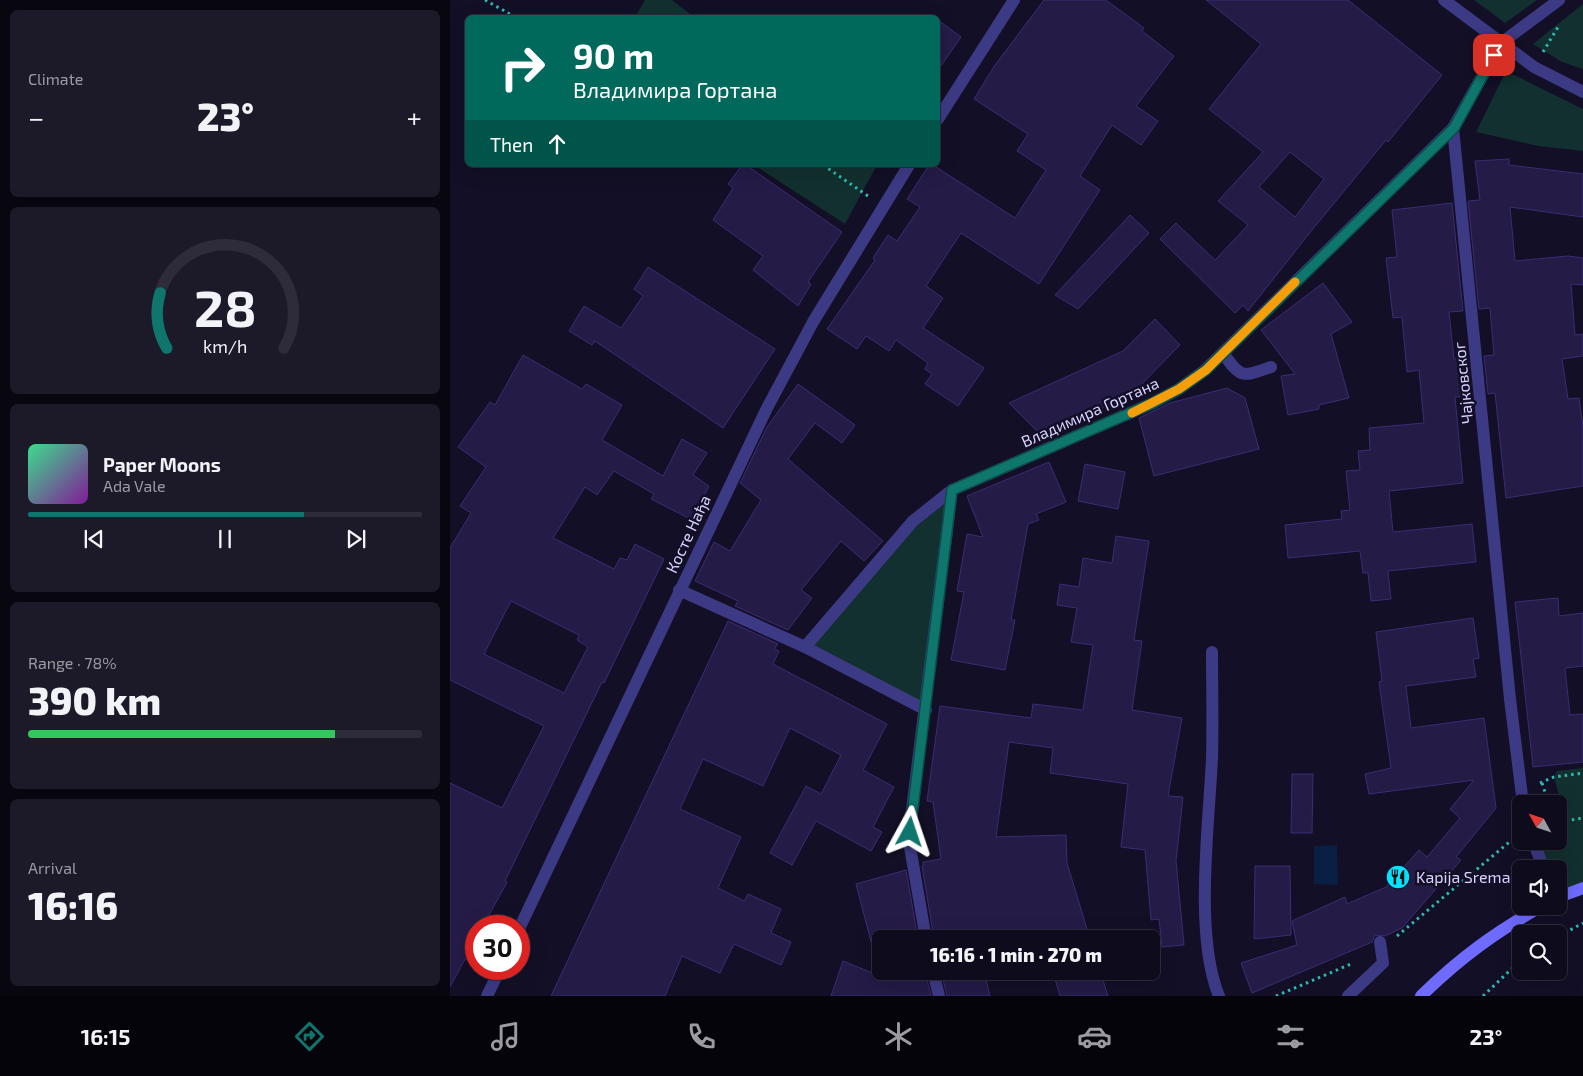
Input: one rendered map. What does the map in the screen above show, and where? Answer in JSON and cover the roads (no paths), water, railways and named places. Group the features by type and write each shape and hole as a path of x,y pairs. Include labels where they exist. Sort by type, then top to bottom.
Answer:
{"main road":[{"path":"1567,894 1583,888"},
{"path":"1421,996 1448,970 1499,930 1526,915"}],"street":[{"path":"940,116 1014,0"},
{"path":"1444,0 1534,67 1583,92"},
{"path":"1454,128 1501,43 1559,0"},
{"name":"Владимира Гортана","path":"805,648 913,521 952,490 1153,403 1179,389 1206,370 1454,128"},
{"name":"Чајковског","path":"1454,128 1510,699 1522,795"},
{"name":"Косте Нађа","path":"525,915 767,408 813,322 908,167"},
{"path":"1223,353 1240,375 1246,376 1271,367"},
{"path":"924,930 910,847 911,817 926,710 952,490"},
{"path":"679,590 805,648 926,710"},
{"path":"1212,652 1212,757 1206,928 1219,996"},
{"path":"1348,996 1383,963 1380,945"},
{"path":"487,996 495,980"},
{"path":"935,980 939,996"}],"water":[{"path":"1337,845 1338,885 1314,884 1314,846"}],"place":[{"name":"Kapija Srema","path":"1398,877"}]}
